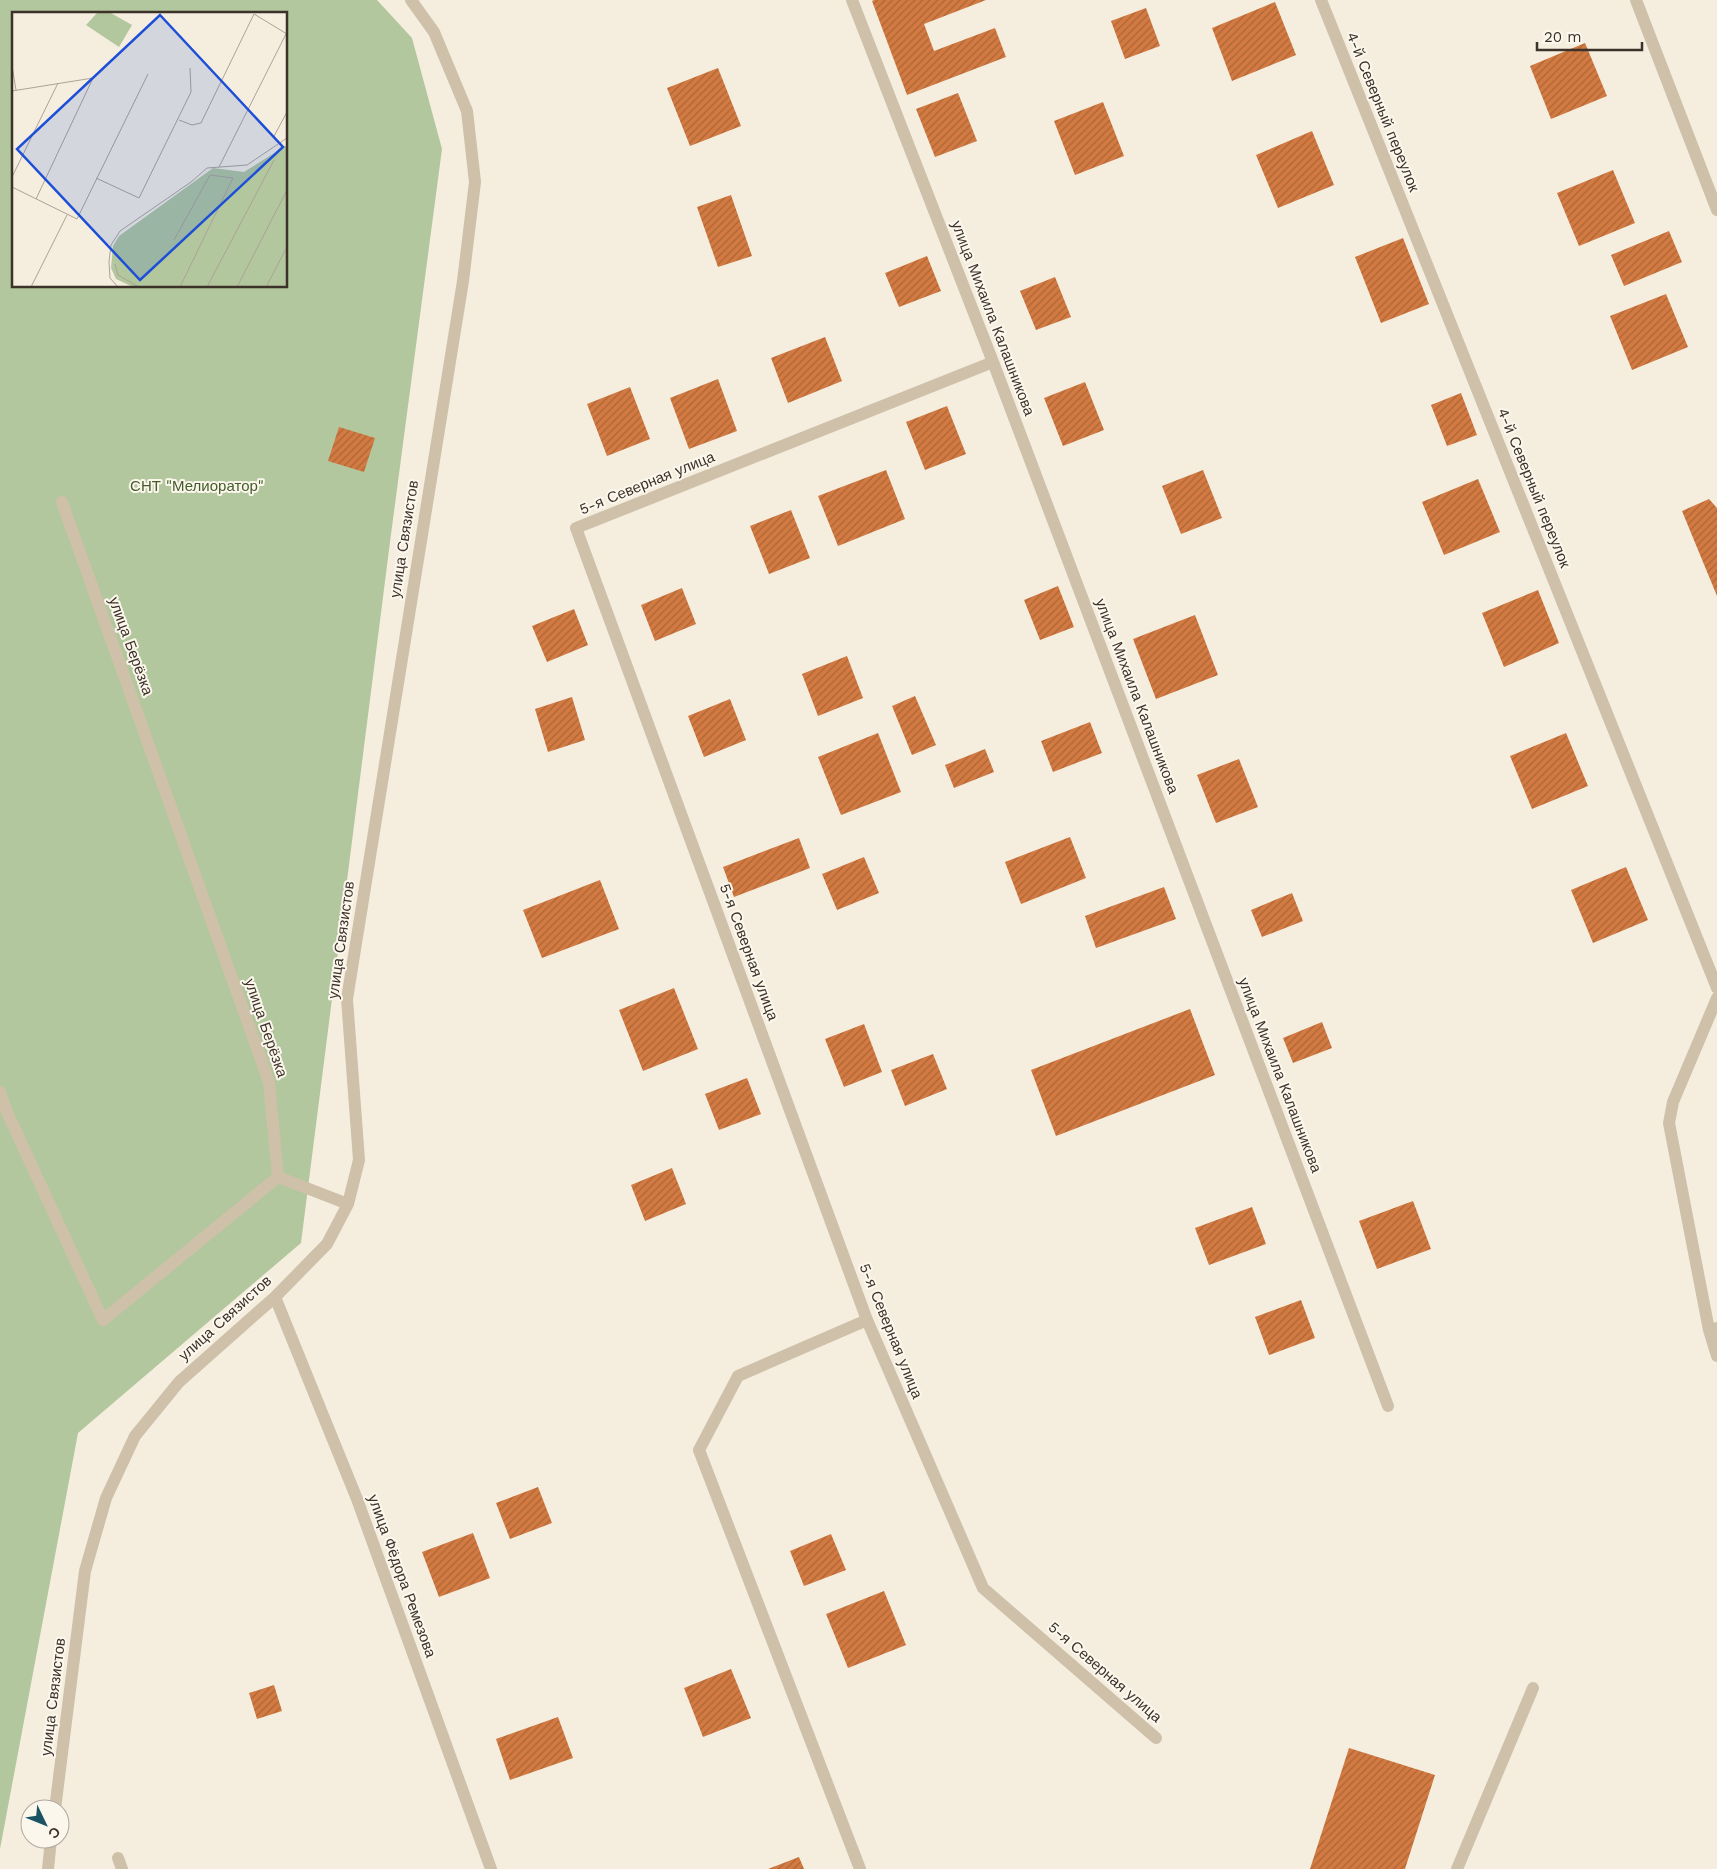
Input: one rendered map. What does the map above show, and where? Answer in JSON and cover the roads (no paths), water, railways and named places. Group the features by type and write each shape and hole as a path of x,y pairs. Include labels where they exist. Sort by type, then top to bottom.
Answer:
{"street":[{"name":"улица Связистов","path":"56,1799 86,1571 106,1498 135,1436 179,1382 275,1297 327,1244 348,1204 358,1160 347,999 463,281 475,182 467,110 434,32 411,0"},
{"name":"улица Михаила Калашникова","path":"852,0 993,362 1388,1406"},
{"name":"4-й Северный переулок","path":"1321,0 1717,988"},
{"path":"1636,0 1717,210"},
{"name":"5-я Северная улица","path":"993,362 576,528 867,1320 983,1588 1156,1738"},
{"name":"улица Берёзка","path":"62,502 269,1082 278,1176"},
{"path":"1717,998 1673,1102 1669,1123 1713,1329 1717,1356"},
{"path":"0,1092 103,1320 278,1176 348,1204"},
{"name":"улица Фёдора Ремезова","path":"275,1297 357,1499 491,1869"},
{"path":"860,1869 699,1450 738,1376 867,1320"},
{"path":"1457,1869 1533,1688"},
{"path":"48,1869 51,1849"}],"park label":[{"name":"СНТ \"Мелиоратор\"","path":"197,486"}]}
